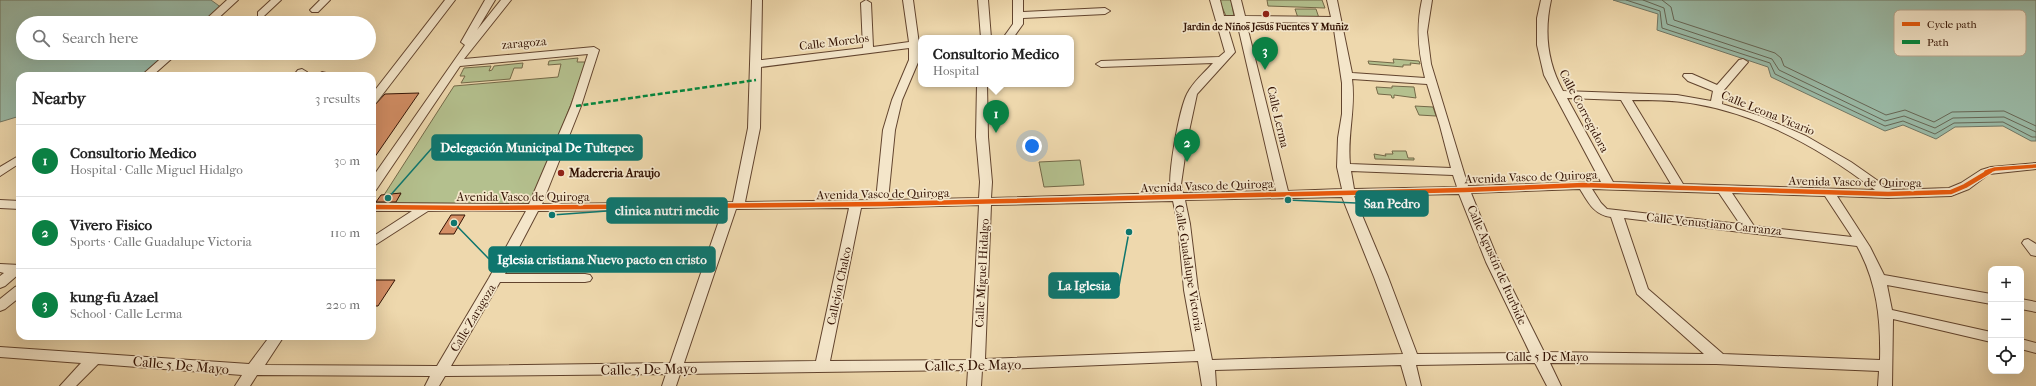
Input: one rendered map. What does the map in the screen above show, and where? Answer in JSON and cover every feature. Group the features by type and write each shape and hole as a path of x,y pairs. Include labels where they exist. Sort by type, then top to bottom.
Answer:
{"street":[{"path":"215,16 234,0"},
{"path":"261,14 276,0"},
{"path":"315,10 325,0"},
{"path":"376,95 450,0"},
{"path":"457,61 478,18 490,0"},
{"path":"376,181 457,61 506,0"},
{"path":"669,386 734,205 754,128 757,0"},
{"path":"882,204 888,130 897,100 914,60 914,44 908,0"},
{"path":"983,0 986,35"},
{"path":"1011,35 1016,29 1019,15 1018,0"},
{"path":"1215,0 1221,19 1227,56"},
{"name":"Calle Lerma","path":"1236,0 1242,19 1283,193"},
{"path":"1332,0 1342,37 1346,76 1348,112 1344,139 1343,167 1348,192 1381,277 1409,359 1414,386"},
{"name":"Calle Agustín de Iturbide","path":"1428,0 1425,7 1422,42 1424,58 1450,137 1457,172 1501,279 1554,386"},
{"name":"Calle Corregidora","path":"1546,0 1542,18 1542,45 1548,75 1609,185"},
{"path":"866,3 868,50"},
{"path":"1019,15 1104,11"},
{"path":"1221,19 1337,20"},
{"name":"Calle Morelos","path":"756,64 914,44"},
{"name":"zaragoza","path":"457,61 594,50"},
{"name":"Calle Zaragoza","path":"432,386 496,278 534,207 576,106 594,50"},
{"path":"1101,64 1227,56 1249,52"},
{"name":"Calle Guadalupe Victoria","path":"1209,386 1191,290 1184,224 1175,184 1177,166 1192,94 1198,85 1227,56"},
{"path":"151,72 164,60"},
{"path":"1716,105 1719,89 1742,62"},
{"path":"1346,76 1431,81"},
{"path":"1688,76 1692,80 1719,89"},
{"name":"Calle Miguel Hidalgo","path":"974,386 986,202 982,87"},
{"name":"Calle Leona Vicario","path":"1558,94 1672,98 1716,105 1748,116 1827,151 1853,167 1888,194"},
{"path":"1625,97 1678,187"},
{"path":"0,172 16,161"},
{"name":"Avenida Vasco de Quiroga","path":"376,207 424,208 882,204 1283,193 1464,190 1583,185 1888,194 1951,192 1965,186 1985,172 1995,169 2036,166"},
{"path":"1343,167 1457,172"},
{"name":"Calle Venustiano Carranza","path":"1583,185 1597,206 1604,212 1859,242"},
{"path":"1723,189 1749,228"},
{"path":"1828,192 1859,242 1879,279 1886,312 1885,386"},
{"path":"0,204 16,205"},
{"name":"Callejón Chalco","path":"822,367 856,204"},
{"path":"376,240 424,208"},
{"path":"1616,213 1642,291 1718,358"},
{"path":"0,268 16,269"},
{"path":"0,283 16,271"},
{"path":"496,278 585,278"},
{"path":"1879,279 1988,298"},
{"path":"0,306 16,293"},
{"path":"2024,305 2036,307"},
{"path":"1886,312 1988,336"},
{"path":"242,386 275,340"},
{"path":"2024,345 2036,348"},
{"name":"Calle 5 De Mayo","path":"0,352 252,370 441,371 1539,357 1718,358 1886,366"},
{"path":"67,386 95,358"}],"green space":[{"path":"1219,0 1231,0 1234,16 1226,16"},
{"path":"1267,0 1322,0 1325,8 1268,6"},
{"path":"1295,9 1316,9 1319,18 1298,18"},
{"path":"578,58 577,62 587,62 533,204 394,203 401,194 384,195 454,86 558,77 561,64 548,65 549,61"},
{"path":"1393,59 1419,61 1420,64 1410,63 1411,65 1403,65 1403,67 1369,64 1368,61 1394,63"},
{"path":"523,63 522,68 514,68 510,79 461,83 465,76 460,76 464,68 491,66 489,71 492,70 494,66"},
{"path":"1392,86 1414,87 1416,98 1394,95 1394,98 1392,98 1391,95 1378,94 1376,87 1392,88"},
{"path":"1415,106 1433,107 1436,116 1419,115"},
{"path":"1392,151 1406,151 1408,158 1414,158 1414,160 1375,159 1374,154 1386,156 1385,154 1393,154"},
{"path":"1080,160 1084,185 1044,187 1039,162"}],"water":[{"path":"0,0 211,0 222,8 213,16 16,16 16,60 163,60 149,72 16,72 16,117 0,122"},
{"path":"1613,0 2036,0 2036,141 2031,141 2003,126 1955,127 1936,139 1903,125 1885,131 1771,77 1768,67 1657,30 1658,14"}],"building":[{"path":"419,93 376,155 376,104 385,94"},
{"path":"401,193 396,202 376,202 381,195"},
{"path":"451,215 465,215 454,234 439,234"},
{"path":"376,280 395,280 378,306 376,306"}],"marked path":[{"path":"576,106 756,80"}],"cycle path":[{"path":"376,207 472,208 882,204 1464,190 1583,185 1888,194 1951,192 1965,186 1985,172 1995,169 2036,166"}],"place":[{"name":"Jardin de Niños Jesús Fuentes Y Muñiz","path":"1266,14"},
{"name":"kung-fu Azael","path":"1265,70"},
{"name":"Consultorio Medico","path":"996,133"},
{"name":"Vivero Fisico","path":"1187,162"},
{"name":"Madereria Araujo","path":"561,173"},
{"name":"Delegación Municipal De Tultepec","path":"388,198"},
{"name":"San Pedro","path":"1288,200"},
{"name":"clinica nutri medic","path":"552,215"},
{"name":"Iglesia cristiana Nuevo pacto en cristo","path":"454,223"},
{"name":"La Iglesia","path":"1129,232"}]}
